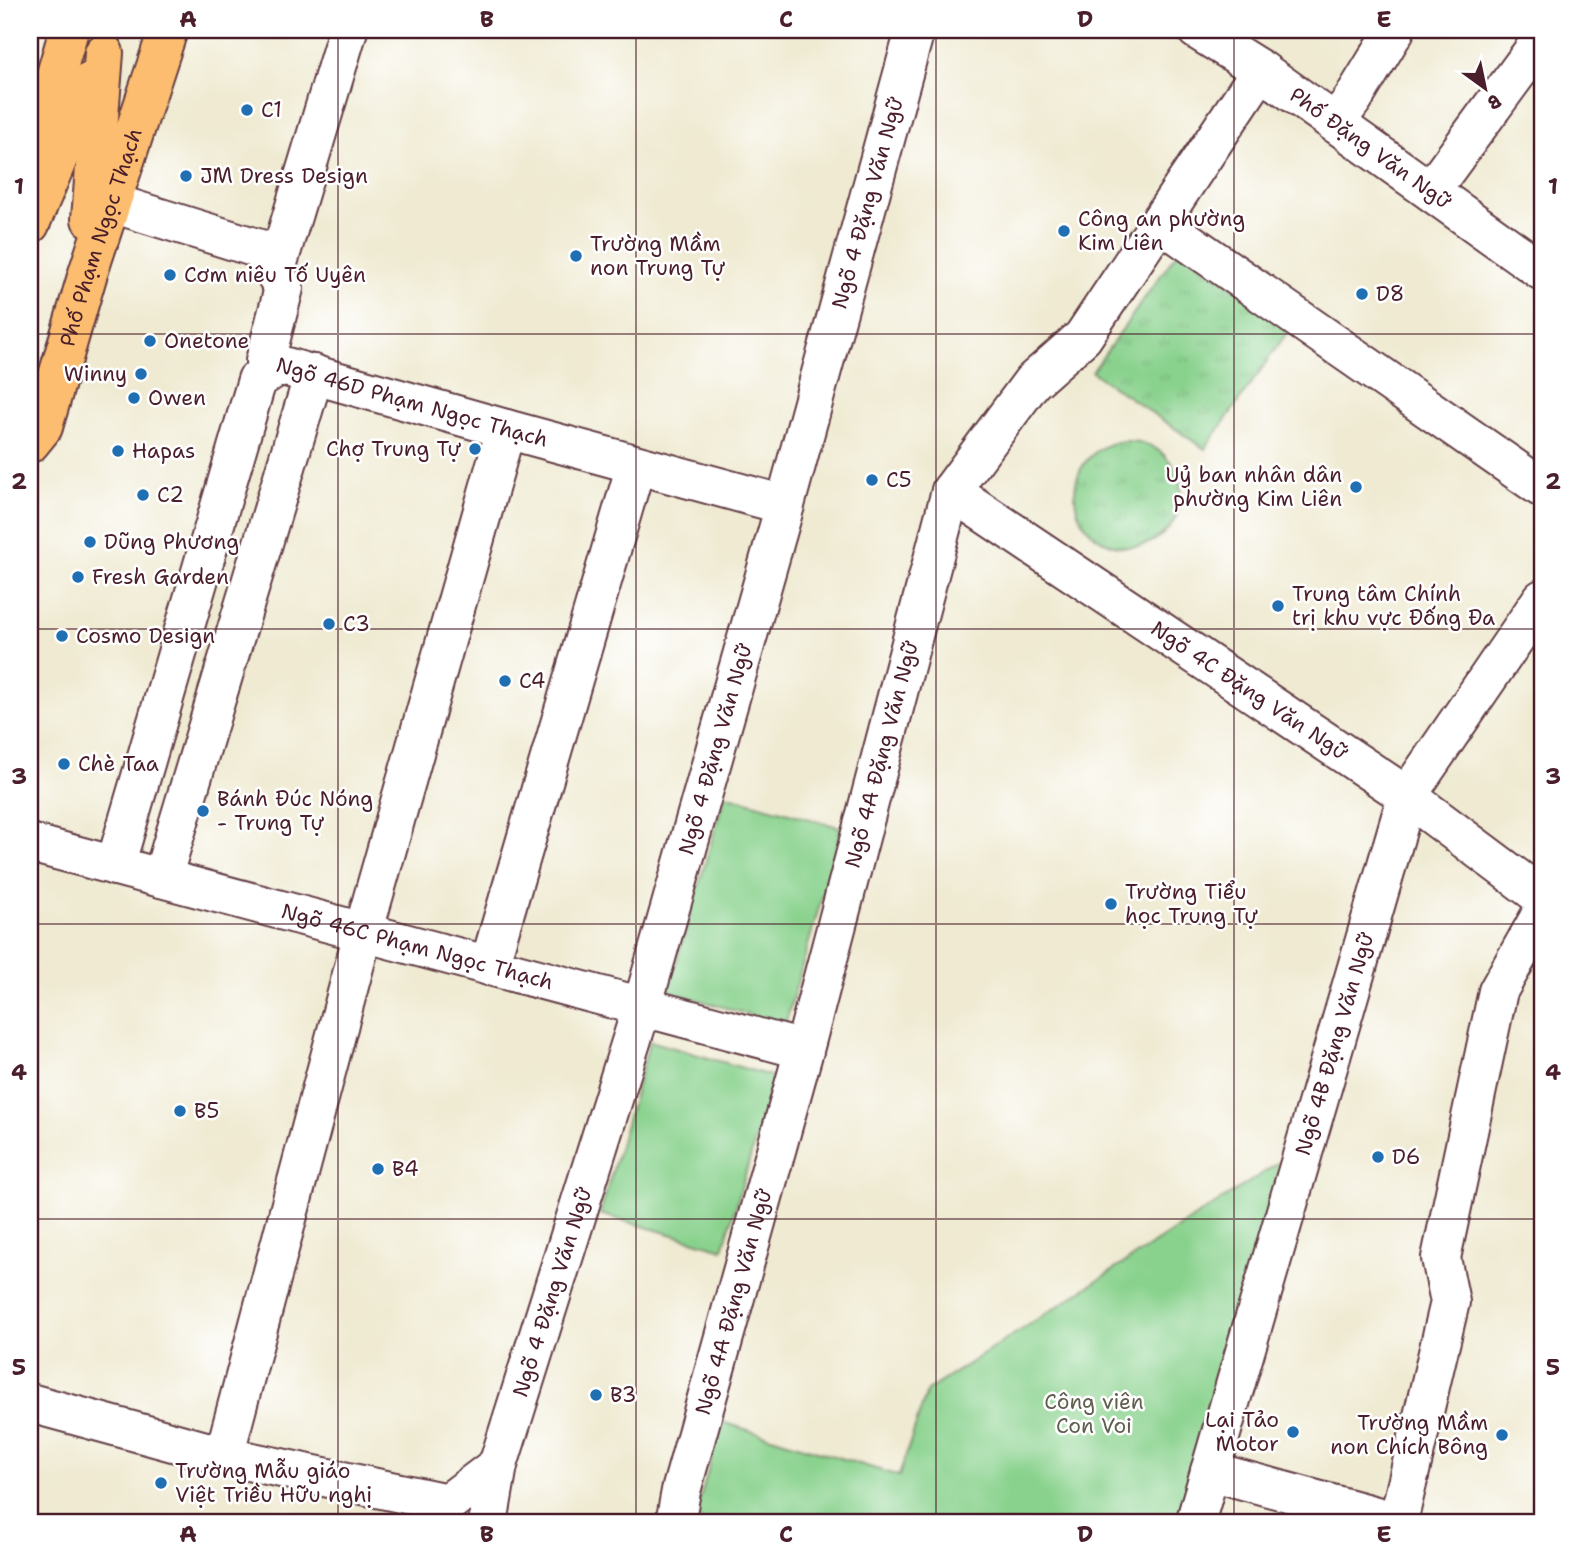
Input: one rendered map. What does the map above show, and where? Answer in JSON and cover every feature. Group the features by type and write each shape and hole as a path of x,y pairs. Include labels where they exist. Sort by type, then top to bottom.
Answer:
{"main road":[{"path":"30,190 50,95 69,30"},
{"name":"Phố Phạm Ngọc Thạch","path":"30,443 43,427 88,273 169,30"},
{"path":"30,224 107,41"},
{"path":"88,273 107,41"}],"street":[{"path":"275,273 348,30"},
{"name":"Ngõ 4 Đặng Văn Ngữ","path":"488,1523 499,1465 642,1007 785,505 915,30"},
{"name":"Phố Đặng Văn Ngữ","path":"1197,30 1261,70 1542,271"},
{"path":"1335,123 1353,99 1395,30"},
{"path":"1431,190 1542,39"},
{"name":"Ngõ 4A Đặng Văn Ngữ","path":"681,1523 676,1518 681,1491 804,1050 950,491 1032,383 1083,337 1261,70"},
{"path":"112,203 260,249 275,273"},
{"path":"1161,223 1542,488"},
{"name":"Ngõ 46D Phạm Ngọc Thạch","path":"275,273 284,288 265,360 785,505"},
{"path":"116,866 257,380 297,370 163,878"},
{"path":"224,1456 363,933 506,429"},
{"path":"489,966 636,465"},
{"name":"Ngõ 4C Đặng Văn Ngữ","path":"950,491 1407,796 1542,897"},
{"name":"Ngõ 4B Đặng Văn Ngữ","path":"1195,1523 1407,796 1542,598"},
{"name":"Ngõ 46C Phạm Ngọc Thạch","path":"30,843 804,1050"},
{"path":"1210,1471 1400,1523 1450,1302 1441,1258 1498,991 1542,913"},
{"path":"30,1403 224,1456 448,1503 499,1465"}],"green space":[{"path":"1179,250 1291,327 1205,449 1092,372"},
{"path":"1128,441 1148,445 1165,457 1177,474 1181,494 1177,514 1165,531 1148,543 1128,547 1108,543 1091,531 1079,514 1075,494 1079,474 1091,457 1108,445"},
{"path":"725,795 842,828 785,1025 668,991"},
{"path":"650,1041 774,1077 723,1249 600,1214"},
{"name":"Công viên Con Voi","path":"1283,1160 1178,1523 703,1523 696,1513 722,1422 899,1476 927,1391"}],"place":[{"name":"C1","path":"247,110"},
{"name":"JM Dress Design","path":"186,176"},
{"name":"Công an phường Kim Liên","path":"1064,231"},
{"name":"Trường Mầm non Trung Tự","path":"576,256"},
{"name":"Cơm niêu Tố Uyên","path":"170,275"},
{"name":"D8","path":"1362,294"},
{"name":"Onetone","path":"150,341"},
{"name":"Winny","path":"141,374"},
{"name":"Owen","path":"134,398"},
{"name":"Chợ Trung Tự","path":"475,449"},
{"name":"Hapas","path":"118,451"},
{"name":"C5","path":"872,480"},
{"name":"Uỷ ban nhân dân phường Kim Liên","path":"1356,487"},
{"name":"C2","path":"143,495"},
{"name":"Dũng Phương","path":"90,542"},
{"name":"Fresh Garden","path":"78,577"},
{"name":"Trung tâm Chính trị khu vực Đống Đa","path":"1278,606"},
{"name":"C3","path":"329,624"},
{"name":"Cosmo Design","path":"62,636"},
{"name":"C4","path":"505,681"},
{"name":"Chè Taa","path":"64,764"},
{"name":"Bánh Đúc Nóng - Trung Tự","path":"203,811"},
{"name":"Trường Tiểu học Trung Tự","path":"1111,904"},
{"name":"B5","path":"180,1111"},
{"name":"D6","path":"1378,1157"},
{"name":"B4","path":"378,1169"},
{"name":"B3","path":"596,1395"},
{"name":"Lại Tảo Motor","path":"1293,1432"},
{"name":"Trường Mầm non Chích Bông","path":"1502,1435"},
{"name":"Trường Mẫu giáo Việt Triều Hữu nghị","path":"161,1483"}]}
